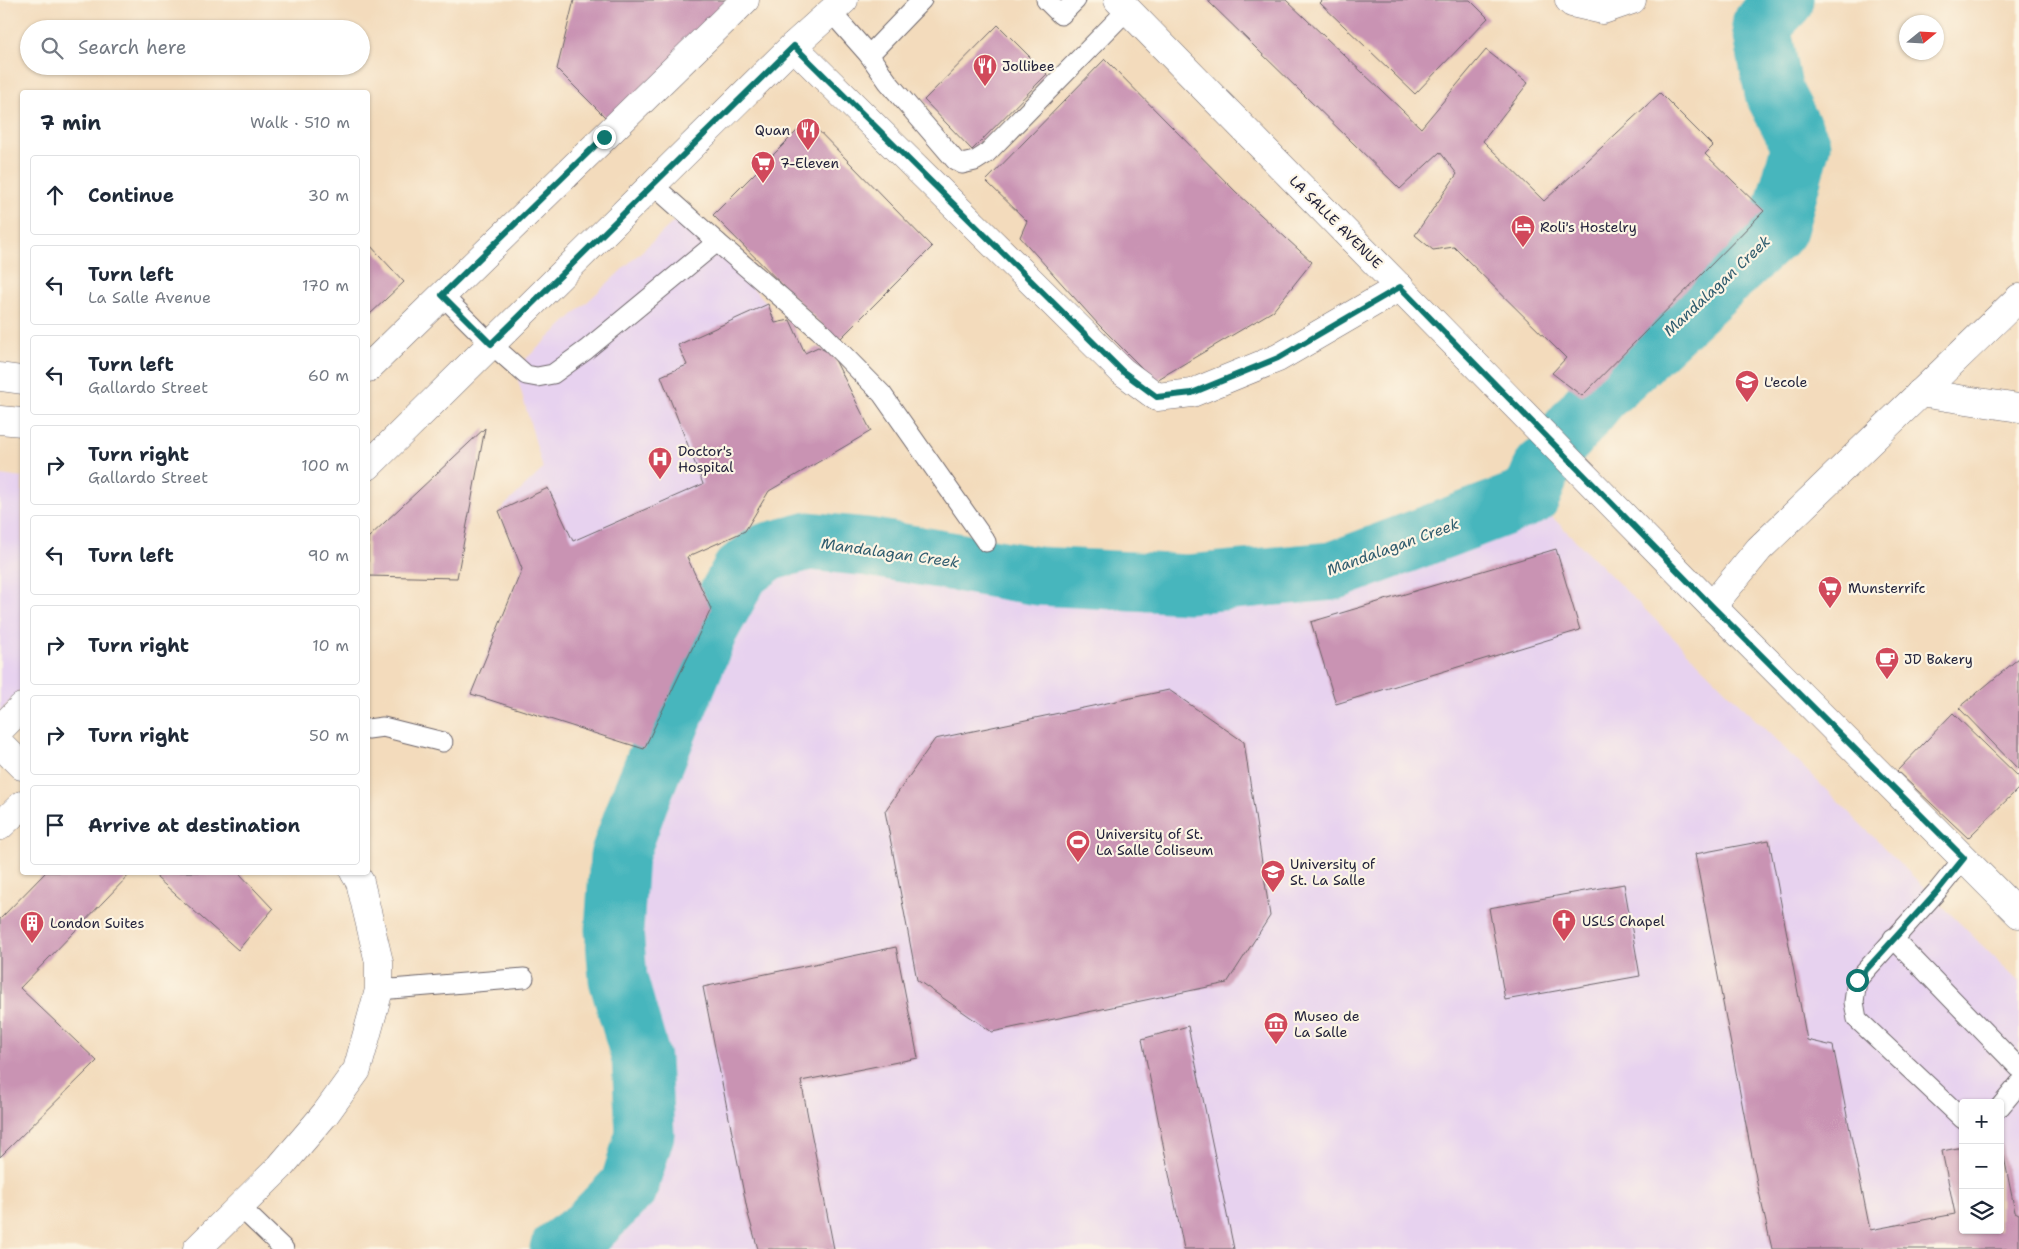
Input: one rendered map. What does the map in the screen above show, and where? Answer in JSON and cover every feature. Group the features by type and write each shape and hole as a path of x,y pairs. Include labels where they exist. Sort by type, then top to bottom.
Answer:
{"street":[{"path":"370,366 745,0"},
{"path":"1568,0 1572,3 1603,10 1632,0"},
{"name":"LA SALLE AVENUE","path":"1122,5 1712,606 2019,914"},
{"path":"370,464 794,46 838,6"},
{"path":"794,46 1102,352 1122,371 1157,397 1192,393 1278,358 1400,287"},
{"path":"1712,606 1759,549 2019,298"},
{"path":"0,377 20,380"},
{"path":"1920,393 2019,408"},
{"path":"0,420 20,422"},
{"path":"0,728 20,708"},
{"path":"0,744 20,764"},
{"path":"0,826 20,807"},
{"path":"197,1249 280,1167 326,1113 357,1070 379,990 379,962 360,882 356,875"}],"lane":[{"path":"869,55 922,0"},
{"path":"1046,0 1061,15 1076,0"},
{"path":"838,6 888,82 955,160 962,164 975,161 986,154 1122,5"},
{"path":"653,185 819,330 882,394 986,542"},
{"path":"442,295 491,344 526,375 537,377 553,374 586,350 717,242"},
{"path":"370,729 383,726 442,742"},
{"path":"1959,1115 1857,1019 1854,1002 1857,980 1939,889 1964,858"},
{"path":"1894,938 2019,1068"},
{"path":"379,990 524,978"},
{"path":"2004,1102 2019,1084"},
{"path":"239,1206 284,1249"}],"shaded area":[{"name":"Doctor's Hospital","path":"682,214 768,304 775,323 790,320 805,353 818,347 832,354 871,431 769,491 745,531 687,556 711,609 644,749 471,694 522,569 499,511 543,469 515,369"},
{"path":"0,475 20,478 20,690 0,712"},
{"name":"University of St. La Salle","path":"1531,496 2019,982 2019,1249 559,1249 587,1229 629,1186 645,1134 641,1059 618,979 614,930 619,856 639,801 709,629 741,571 767,552 809,541 868,547 1038,576 1188,584 1333,571"}],"building":[{"path":"574,0 729,0 613,125 557,69"},
{"path":"1207,0 1286,0 1421,128 1486,50 1528,83 1483,141 1544,201 1660,93 1713,146 1705,154 1764,211 1582,396 1552,373 1566,358 1454,247 1433,250 1415,235 1457,174 1440,152 1400,189"},
{"path":"1323,0 1470,0 1488,18 1415,94 1320,3"},
{"name":"Jollibee","path":"998,25 1047,74 972,150 924,100"},
{"path":"1105,59 1236,192 1312,262 1273,311 1155,381 1098,324 1020,237 1027,221 986,181"},
{"path":"808,120 932,247 838,341 713,215"},
{"path":"370,245 404,282 370,314"},
{"name":"Doctor's Hospital","path":"768,304 775,323 790,320 805,353 818,347 832,354 871,431 769,491 745,531 687,557 711,609 644,749 471,694 522,569 499,511 548,488 573,541 703,484 661,376 687,365 678,345"},
{"path":"485,428 457,578 370,576 370,536"},
{"path":"1556,549 1580,630 1336,704 1311,622"},
{"path":"2019,658 2019,770 1959,708"},
{"name":"University of St. La Salle Coliseum","path":"1169,690 1244,742 1270,916 1227,983 992,1032 917,980 885,811 935,739"},
{"path":"1953,713 2019,777 2019,788 1968,838 1897,771"},
{"path":"1769,840 1807,1040 1833,1046 1870,1230 1955,1214 1942,1151 1959,1148 1959,1234 2004,1234 2004,1157 2015,1212 2019,1214 2019,1249 1772,1249 1757,1183 1695,854"},
{"path":"43,875 129,875 20,988 97,1061 0,1157 0,919"},
{"path":"158,875 241,875 273,909 238,950 157,878"},
{"name":"USLS Chapel","path":"1624,884 1640,976 1505,1000 1489,908"},
{"path":"896,947 918,1058 801,1081 834,1249 758,1249 748,1214 703,987"},
{"path":"1188,1026 1234,1249 1184,1249 1142,1039"}],"waterway":[{"name":"Mandalagan Creek","path":"1566,436 1600,395 1778,229 1801,145 1774,93 1761,25 1785,0"},
{"name":"Mandalagan Creek","path":"559,1249 587,1229 629,1186 645,1134 641,1059 618,979 614,930 619,856 639,801 709,629 741,571 767,552 809,541 868,547 1038,576 1188,584 1333,571 1531,496 1543,467"}],"place":[{"name":"Jollibee","path":"985,87"},
{"name":"Quan","path":"808,151"},
{"name":"7-Eleven","path":"763,184"},
{"name":"Roli's Hostelry","path":"1523,248"},
{"name":"L'ecole","path":"1747,403"},
{"name":"Doctor's Hospital","path":"660,480"},
{"name":"Munsterrifc","path":"1830,609"},
{"name":"JD Bakery","path":"1887,680"},
{"name":"University of St. La Salle Coliseum","path":"1078,863"},
{"name":"University of St. La Salle","path":"1273,893"},
{"name":"USLS Chapel","path":"1564,942"},
{"name":"London Suites","path":"32,944"},
{"name":"Museo de La Salle","path":"1276,1045"}],"route":[{"path":"604,137 442,295 491,344 794,46 1122,371 1157,397 1192,393 1278,358 1400,287 1712,606 1964,858 1939,889 1857,980"}]}
